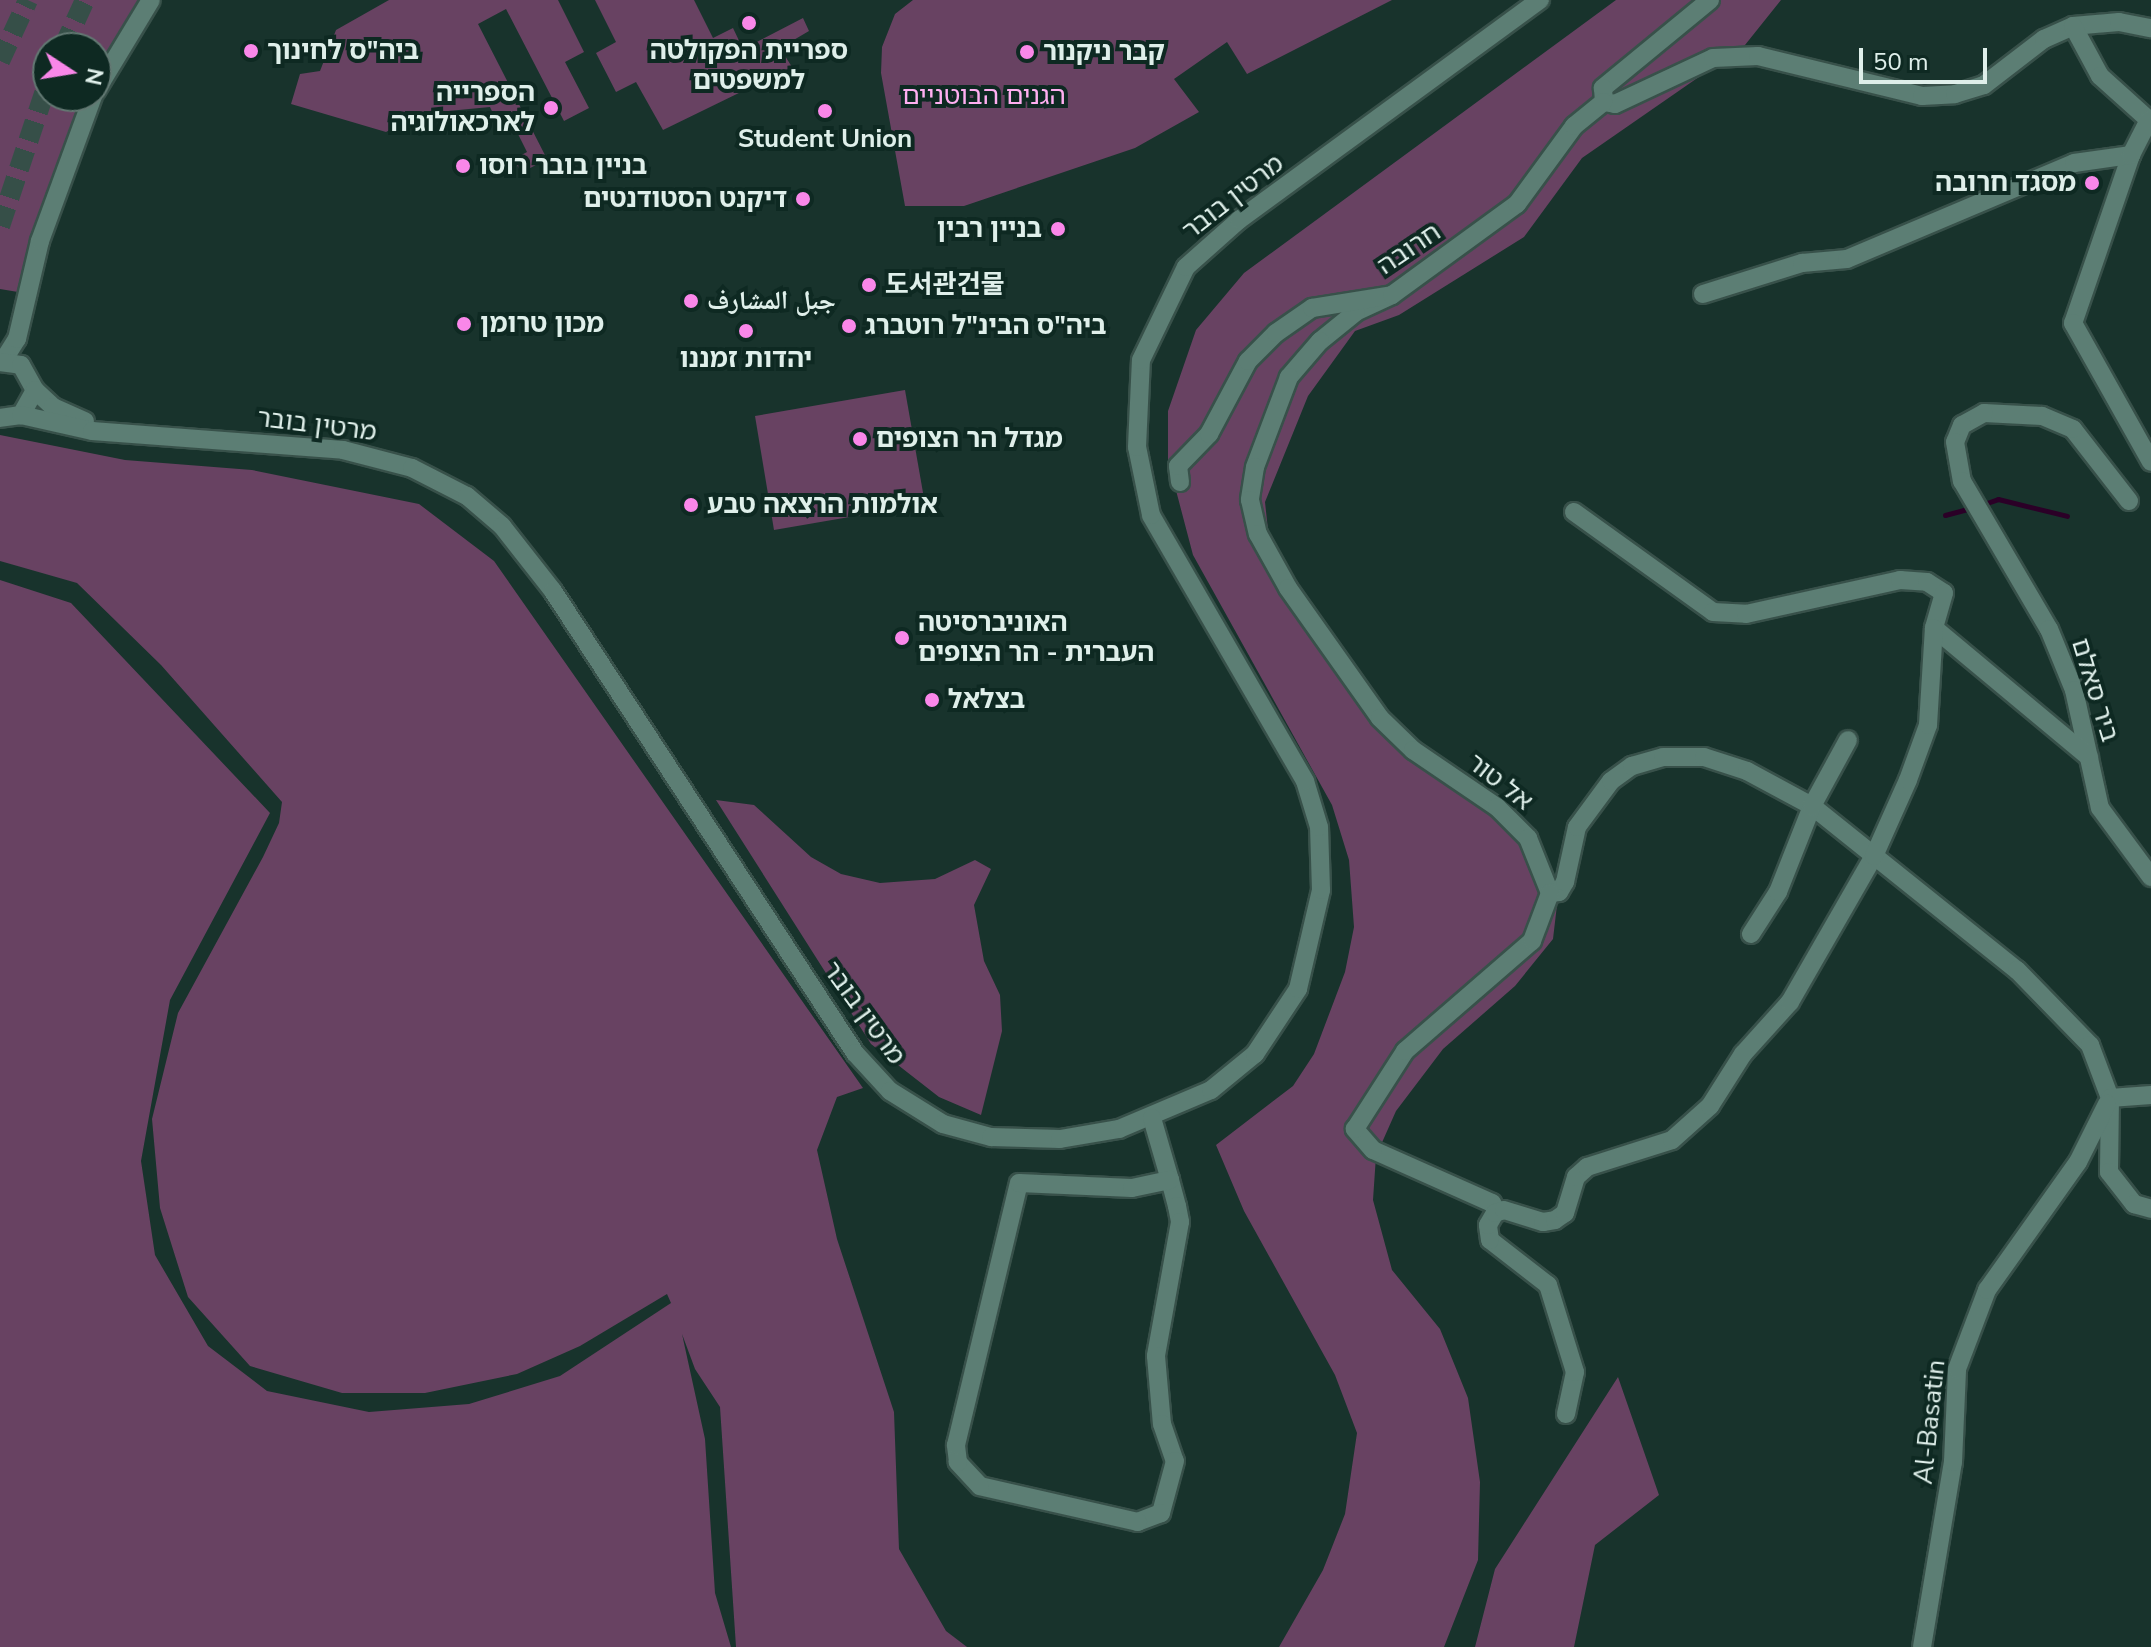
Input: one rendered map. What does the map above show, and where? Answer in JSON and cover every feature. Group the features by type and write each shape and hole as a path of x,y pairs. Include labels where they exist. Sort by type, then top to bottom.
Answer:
{"street":[{"path":"112,65 151,0"},
{"name":"מרטין בובר","path":"21,415 92,431 119,430 343,450 412,468 467,496 502,526 553,591 855,1053 909,1106 969,1132 1015,1139 1093,1134 1152,1118 1211,1090 1272,1033 1307,962 1322,868 1319,827 1291,751 1151,515 1137,447 1141,360 1186,267 1239,220 1540,0"},
{"path":"1710,0 1603,88 1604,102 1615,104 1713,58 1758,56 1922,96 1955,94 1984,85 2044,39 2073,26 2119,22 2151,28"},
{"path":"2073,26 2100,76 2150,121 2131,155 2073,323 2151,462"},
{"name":"חרובה","path":"1180,482 1178,466 1209,434 1248,361 1276,333 1312,308 1392,295 1517,204 1574,126 1604,102"},
{"path":"28,372 1,361 25,311 40,241 88,112"},
{"path":"1703,294 1802,263 1847,259 2074,163 2131,155"},
{"name":"אל טור","path":"1392,295 1356,312 1320,341 1289,377 1255,467 1250,500 1258,534 1288,588 1380,718 1413,750 1497,807 1528,838 1550,893"},
{"path":"0,418 21,415 35,390 28,372 25,311"},
{"name":"מרטין בובר","path":"35,390 70,416 119,430"},
{"name":"ביר סאלם","path":"2129,501 2073,429 2042,416 1984,413 1962,425 1955,442 1962,481 2049,629 2074,690 2100,808 2151,877"},
{"path":"1574,512 1713,612 1746,614 1914,581 1944,593 1934,628 1928,725 1874,856 1790,1002 1743,1054 1710,1106 1672,1140 1587,1167 1576,1177 1565,1213 1555,1220 1543,1222 1497,1212 1492,1203 1373,1150 1355,1129 1405,1051 1532,941 1550,893 1559,892 1565,882 1577,827 1611,781 1632,766 1663,757 1704,757 1747,771 1812,806 1874,856 2017,970 2090,1045 2110,1098 2109,1172 2134,1204 2151,1209"},
{"path":"1934,628 2089,757"},
{"path":"1751,934 1778,892 1812,806 1848,740"},
{"path":"2110,1098 2151,1095"},
{"name":"Al-Basatin","path":"1922,1647 1953,1462 1957,1369 1987,1290 2078,1162 2110,1098"},
{"path":"1152,1118 1170,1180 1180,1222 1179,1246 1155,1381 1175,1461 1161,1513 1138,1522 980,1486 958,1462 956,1445 1019,1183 1132,1188 1170,1180"},
{"path":"1497,1212 1488,1225 1490,1240 1548,1285 1575,1372 1566,1414"}],"green space":[{"path":"0,0 142,0 112,51 112,32 32,32 32,112 81,112 18,292 0,289"},
{"path":"389,0 558,0 584,52 565,62 589,108 564,121 506,9 478,24 547,159 521,173 514,159 527,152 514,126 499,126 490,107 417,114 386,132 291,104 300,74 320,71 336,30"},
{"path":"595,0 694,0 713,38 733,28 743,49 803,18 809,31 780,48 792,67 663,130 636,82 616,92 596,53 616,42"},
{"name":"הגנים הבוטניים","path":"913,0 1392,0 1247,74 1227,42 1174,79 1199,112 1135,148 964,206 905,206 881,73 882,47 895,14"},
{"path":"1616,0 1781,0 1745,45 1582,158 1524,237 1399,315 1355,331 1308,396 1265,502 1269,539 1297,596 1411,756 1514,829 1544,869 1557,905 1553,939 1515,986 1443,1049 1396,1111 1376,1156 1373,1200 1392,1270 1440,1329 1468,1398 1480,1482 1478,1560 1444,1647 1279,1647 1323,1570 1345,1514 1357,1433 1335,1375 1244,1211 1216,1145 1293,1086 1314,1054 1345,972 1354,927 1349,860 1332,805 1193,555 1168,460 1168,411 1196,330 1244,273"},
{"path":"905,390 925,504 774,530 755,416"},
{"path":"0,435 125,460 252,470 419,504 494,561 863,1088 837,1097 817,1150 837,1239 894,1412 899,1549 946,1631 967,1647 736,1647 720,1407 695,1369 682,1334 705,1439 715,1593 731,1647 0,1647 0,580 71,603 270,813 170,1000 141,1161 155,1255 208,1346 267,1391 369,1412 469,1404 560,1376 671,1303 667,1294 580,1346 517,1374 425,1393 342,1393 250,1366 188,1297 160,1208 152,1119 178,1013 263,857 279,823 282,802 161,665 77,583 0,561"},
{"path":"716,800 754,805 811,857 841,874 880,883 935,879 975,860 991,869 974,905 984,961 1000,995 1002,1031 981,1115 939,1097 871,1044"},
{"path":"1618,1377 1659,1495 1595,1545 1574,1647 1475,1647 1495,1569"}],"waterway":[{"path":"1981,505 1998,499 2067,516"},
{"path":"1945,515 1971,508"}],"tunnel":[{"path":"0,61 28,0"},
{"path":"70,32 85,0"},
{"path":"0,226 38,112"}],"place":[{"name":"ספריית הפקולטה למשפטים","path":"749,23"},
{"name":"ביה\"ס לחינוך","path":"251,51"},
{"name":"קבר ניקנור","path":"1027,52"},
{"name":"הספרייה לארכאולוגיה","path":"551,108"},
{"name":"Student Union","path":"825,111"},
{"name":"בניין בובר רוסו","path":"463,166"},
{"name":"מסגד חרובה","path":"2092,183"},
{"name":"דיקנט הסטודנטים","path":"803,199"},
{"name":"בניין רבין","path":"1058,229"},
{"name":"도서관건물","path":"869,285"},
{"name":"جبل المشارف","path":"691,301"},
{"name":"מכון טרומן","path":"464,324"},
{"name":"ביה\"ס הבינ\"ל רוטברג","path":"849,326"},
{"name":"יהדות זמננו","path":"746,331"},
{"name":"מגדל הר הצופים","path":"860,439"},
{"name":"אולמות הרצאה טבע","path":"691,505"},
{"name":"האוניברסיטה העברית - הר הצופים","path":"902,638"},
{"name":"בצלאל","path":"932,700"}]}
